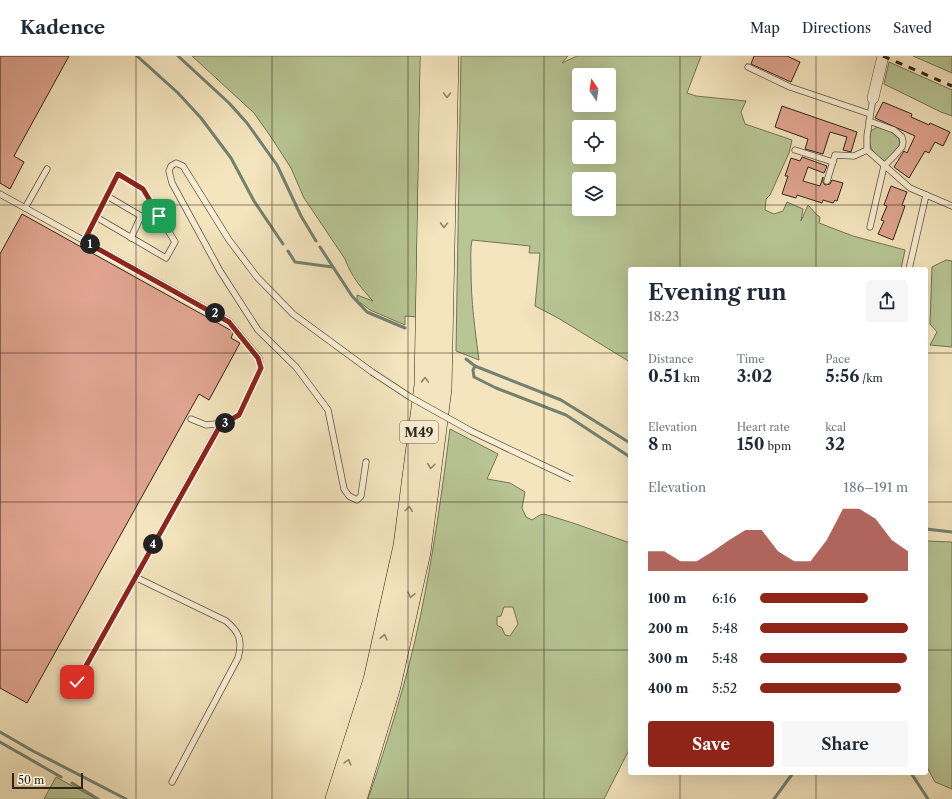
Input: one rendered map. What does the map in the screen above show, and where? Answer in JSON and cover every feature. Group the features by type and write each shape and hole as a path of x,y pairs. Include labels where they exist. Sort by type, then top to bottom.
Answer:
{"highway":[{"name":"M49","path":"336,799 374,680 404,546 423,400 425,377 431,56"},
{"name":"M49","path":"356,799 390,686 420,552 441,389 448,56"}],"street":[{"path":"873,98 883,56"}],"lane":[{"path":"748,67 790,87 870,114"},
{"path":"873,98 867,136 867,150 910,188 952,206"},
{"path":"869,121 894,130 902,137 903,142 902,147 884,166 870,228"},
{"path":"795,150 833,162"},
{"path":"827,181 835,155 854,156 867,150"},
{"path":"366,462 361,496 357,500 349,496 344,489 328,410 296,367 258,330 220,271 172,183 169,171 171,166 176,163 183,166 228,240 257,277 293,314 372,372 410,397 471,431 572,479"},
{"path":"25,208 47,169"},
{"path":"84,241 118,174 143,189 175,242 166,258 96,218"},
{"path":"0,194 229,322 258,358 261,368 239,415 225,423 206,425 191,418"},
{"path":"909,267 926,195"},
{"path":"107,196 141,216 131,238"},
{"path":"77,682 221,424"},
{"path":"135,577 226,621 235,628 241,647 238,658 172,782"}],"green space":[{"path":"192,56 422,56 418,317 405,316 405,325 370,310 357,300 357,295 373,301 357,282 345,259 304,198 291,168 271,137 254,113"},
{"path":"461,56 568,56 562,63 577,56 701,56 687,93 696,96 746,101 741,112 745,124 792,140 789,153 770,195 766,199 765,210 774,214 783,211 787,202 803,209 801,221 808,205 820,217 819,223 853,236 905,250 901,267 628,267 628,361 558,318 535,306 540,253 529,253 530,246 472,240 472,293 479,360 456,351"},
{"path":"913,56 952,56 952,73"},
{"path":"889,62 952,90 952,116 884,84"},
{"path":"877,127 893,133 899,138 900,142 897,150 886,161 876,155 870,145 871,131"},
{"path":"946,260 952,261 952,347 930,345 937,332 930,324 932,267"},
{"path":"450,429 498,454 487,479 510,483 525,492 522,508 526,517 532,520 544,514 628,542 628,752 604,799 368,799 397,710 415,641 425,595","holes":["504,607 513,607 518,624 510,636 505,635 502,628 497,625 497,617 501,616"]},
{"path":"928,541 952,542 952,789 935,782 928,769"},
{"path":"56,777 96,799 44,799"}],"building":[{"path":"0,56 69,56 14,156 24,162 10,189 0,183"},
{"path":"754,56 787,56 800,62 791,82 751,64"},
{"path":"883,102 912,114 911,117 929,125 930,123 950,132 943,146 935,142 929,153 925,151 909,178 894,167 904,151 907,153 915,136 875,118"},
{"path":"782,106 857,132 851,152 843,150 847,137 830,132 823,154 805,149 808,139 775,127"},
{"path":"802,157 827,166 824,173 808,167 803,181 820,186 823,177 823,182 825,185 830,184 832,180 843,183 837,201 835,200 833,203 823,200 822,203 797,195 796,198 782,194 788,176 785,176 791,158 800,161"},
{"path":"891,186 907,192 902,205 905,206 893,240 878,234 884,221 881,220 887,206 884,205"},
{"path":"22,214 232,331 233,333 231,338 240,343 209,400 199,394 27,703 0,688 0,254"}],"waterway":[{"path":"137,56 178,93 201,118 231,158 254,201 283,244"},
{"path":"178,56 229,103 247,123 277,165 301,216 316,241"},
{"path":"320,247 352,296 367,312 405,328"},
{"path":"288,251 295,262 332,267"},
{"path":"466,359 475,366 561,400 628,442"},
{"path":"475,366 473,370 474,377 496,388 566,415 628,456"},
{"path":"928,529 952,532"},
{"path":"0,732 33,751 126,799"},
{"path":"0,742 61,777"},
{"path":"774,799 792,775"},
{"path":"912,775 928,799"},
{"path":"72,783 98,799"}],"railway":[{"path":"883,56 952,86"}],"route":[{"path":"77,682 221,424 239,415 261,368 258,358 229,322 84,241 118,174 143,189 159,216"}]}
